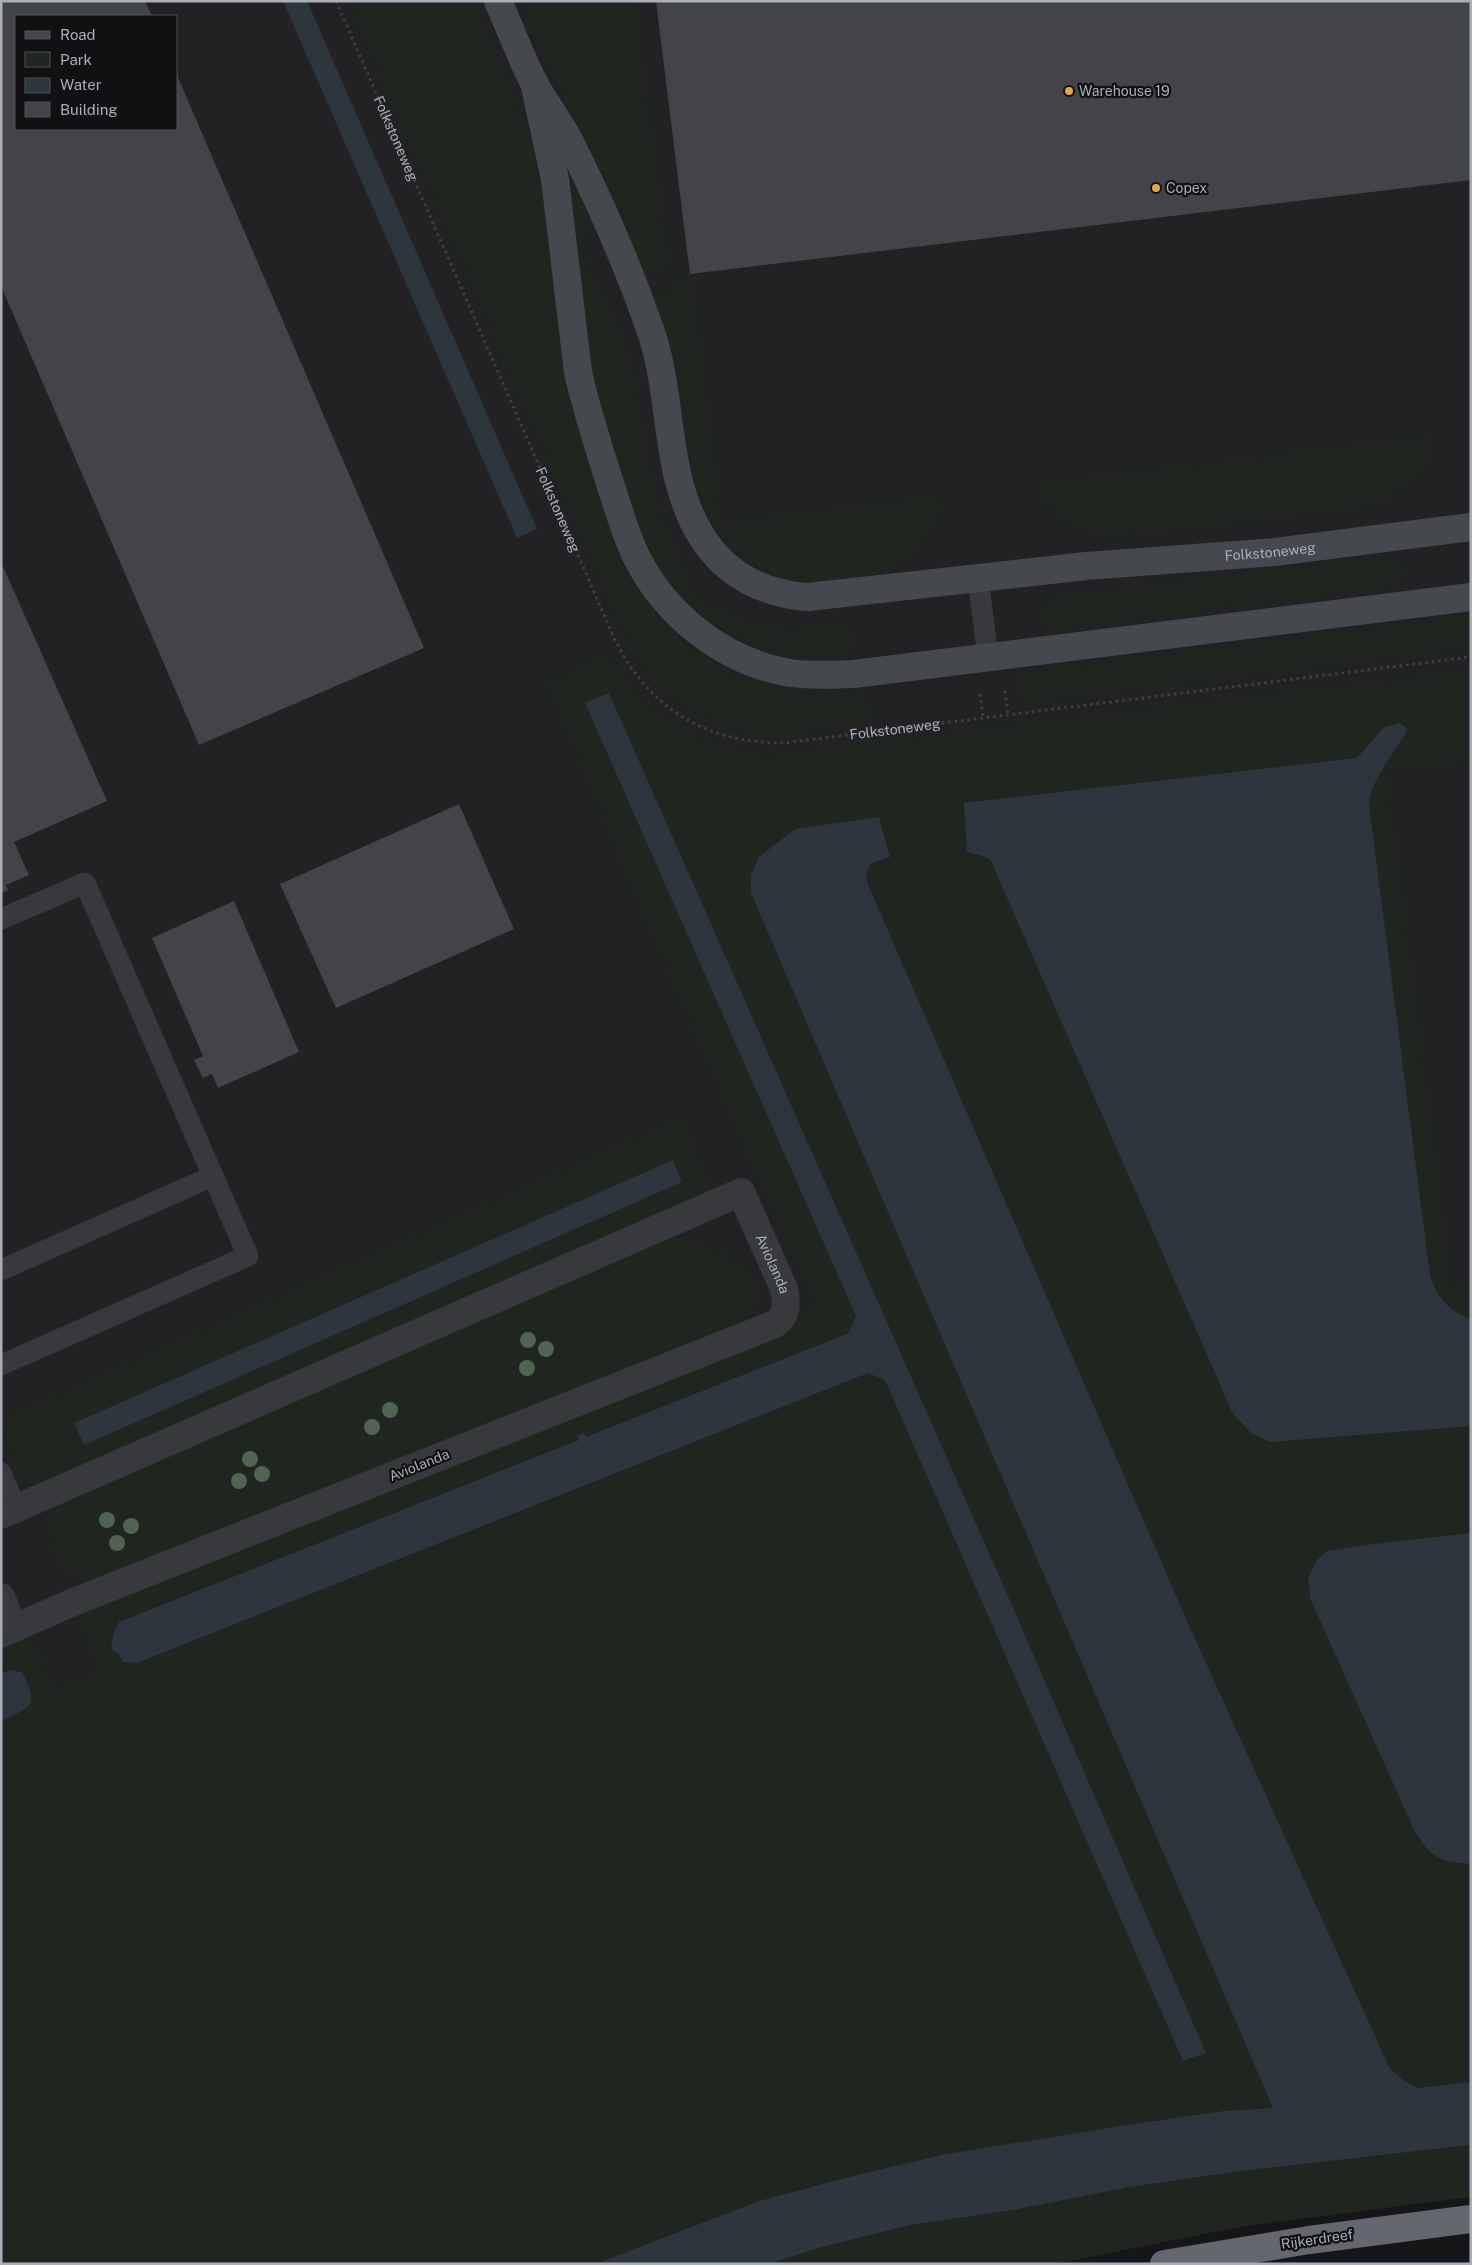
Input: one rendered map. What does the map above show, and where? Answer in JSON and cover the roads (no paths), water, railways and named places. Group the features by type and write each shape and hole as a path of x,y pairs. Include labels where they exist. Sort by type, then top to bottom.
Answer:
{"highway":[{"name":"Rijkerdreef","path":"1164,2264 1299,2241 1471,2219"}],"street":[{"name":"Folkstoneweg","path":"498,1 534,82 572,147 641,304 655,343 665,385 677,469 686,503 695,525 720,561 742,578 758,586 791,596 808,597 1086,566 1275,552 1471,527"},
{"name":"Folkstoneweg","path":"534,82 555,179 575,352 584,400 630,544 665,600 696,630 726,650 750,662 790,673 854,674 1471,597"},
{"name":"Aviolanda","path":"1,1597 8,1631 81,1599 775,1324 785,1314 784,1290 741,1192 9,1512"}],"lane":[{"path":"978,578 988,657"},
{"path":"1,919 85,883 248,1256 1,1366"},
{"path":"1,1270 213,1176"},
{"path":"1,1473 9,1512"}],"water":[{"path":"283,1 307,1 537,529 517,538"},
{"path":"609,693 1004,1587 1206,2053 1183,2061 885,1380 868,1373 137,1663 123,1662 118,1653 111,1649 113,1634 119,1622 579,1440 578,1435 583,1433 586,1437 849,1333 856,1316 585,703"},
{"path":"1400,723 1408,730 1378,777 1373,787 1369,805 1430,1275 1436,1290 1444,1302 1456,1312 1471,1319 1471,1426 1271,1442 1251,1433 1232,1412 991,861 986,857 967,852 964,803 1357,758 1384,727"},
{"path":"879,817 890,857 871,863 866,873 867,882 1187,1621 1390,2069 1403,2080 1418,2088 1471,2082 1471,2145 1241,2171 1130,2187 1014,2210 910,2225 819,2248 769,2264 595,2264 759,2201 941,2155 1224,2111 1273,2108 751,893 751,875 759,857 795,829"},
{"path":"673,1160 682,1182 84,1445 74,1423"},
{"path":"1471,1533 1471,1864 1452,1862 1438,1857 1426,1848 1415,1832 1310,1598 1308,1579 1316,1561 1327,1551"},
{"path":"10,1670 22,1672 32,1698 27,1708 1,1721 1,1674"}],"place":[{"name":"Warehouse 19","path":"1069,91"},
{"name":"Copex","path":"1156,188"}]}
